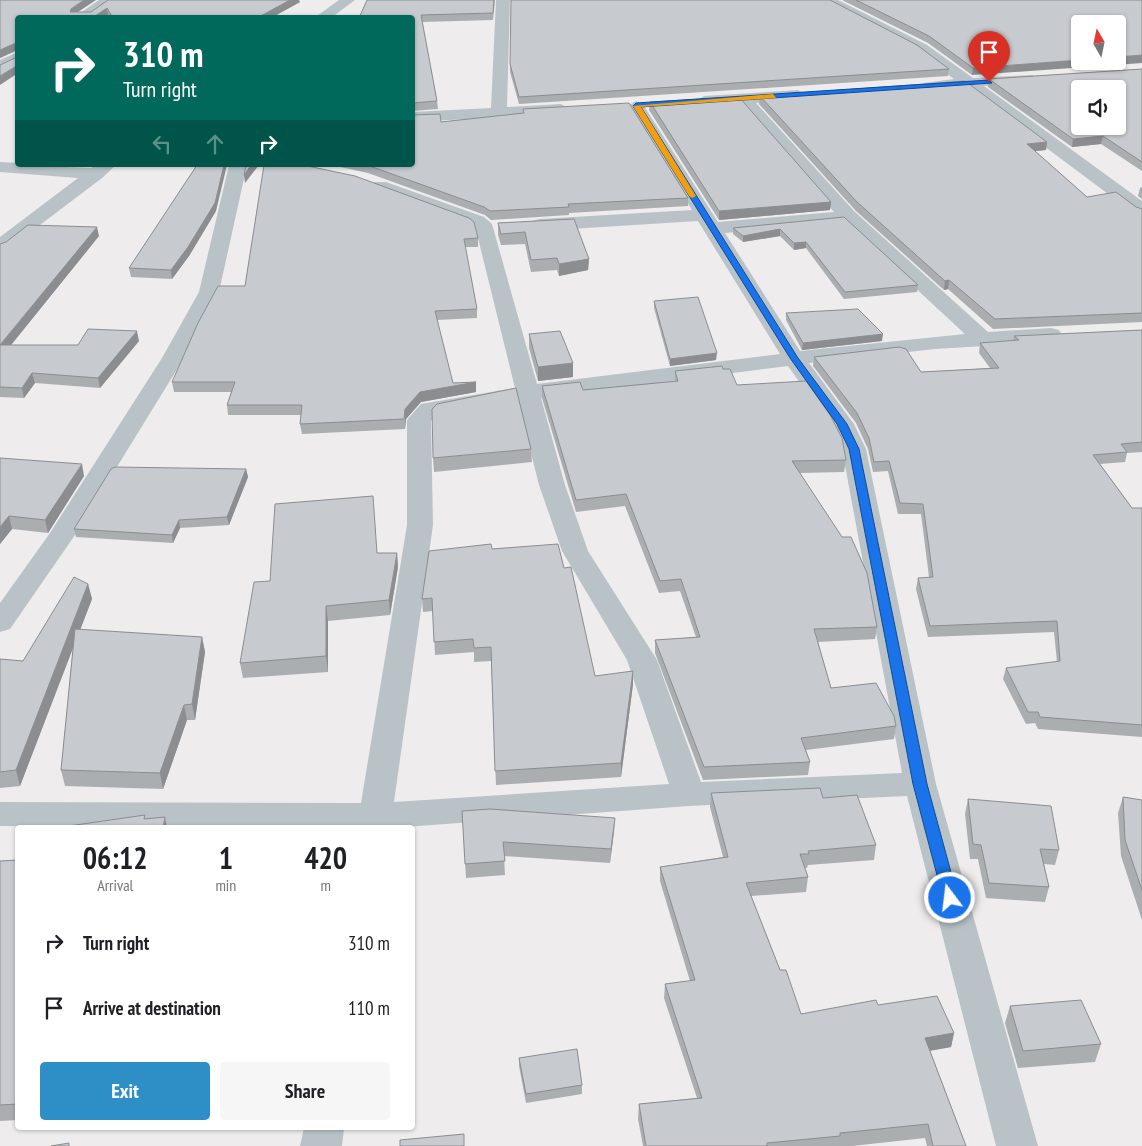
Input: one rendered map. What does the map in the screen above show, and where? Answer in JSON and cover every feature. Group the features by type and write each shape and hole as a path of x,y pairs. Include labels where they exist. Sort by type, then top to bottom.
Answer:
{"street":[{"path":"85,15 109,0"},
{"path":"326,15 348,0"},
{"path":"499,111 503,0"},
{"path":"827,0 922,48 1142,210"},
{"path":"0,67 15,58"},
{"path":"911,87 1047,77"},
{"path":"685,102 812,94"},
{"path":"743,98 848,216 982,338"},
{"path":"636,105 794,358 842,424 854,449 920,784 1017,1146"},
{"path":"415,118 499,111 577,108"},
{"path":"0,167 102,170"},
{"path":"0,623 67,527 173,358 209,292 238,167"},
{"path":"0,246 102,170"},
{"path":"361,179 495,227 526,391 552,485 575,551 642,660 689,794"},
{"path":"525,225 848,216"},
{"path":"375,821 420,524 419,420 429,409 526,391 794,358 982,338 1072,334"},
{"path":"0,814 375,821 689,794 920,784"},
{"path":"320,1146 324,1130"}],"building":[{"path":"0,0 84,0 71,9 70,12 91,12 108,0 290,0 262,15 111,15 107,8 96,15 15,15 15,43 0,50"},
{"path":"367,0 494,0 493,13 421,15 437,101 415,103 415,15 360,15"},
{"path":"511,0 830,0 917,45 949,69 519,97 510,64"},
{"path":"856,0 1142,0 1142,55 1126,56 1126,15 1071,15 1071,61 973,68 929,36"},
{"path":"15,58 15,67 0,76 0,65"},
{"path":"1142,69 1142,162 1103,136 1073,139 989,79"},
{"path":"965,81 1047,142 1027,144 1087,197 1116,192 1136,207 1142,209 1142,313 995,319 949,280 945,281 857,202 760,96"},
{"path":"739,97 831,202 719,211 650,102"},
{"path":"629,103 688,198 568,204 569,207 490,211 484,207 373,167 415,167 415,115 440,114 441,122 524,113 523,109"},
{"path":"196,167 224,167 215,203 188,247 171,270 129,268"},
{"path":"246,167 250,167 244,175"},
{"path":"264,167 312,167 355,176 469,218 474,222 478,238 464,239 477,309 435,311 453,383 476,382 420,392 405,409 404,419 300,424 302,405 227,405 235,382 172,382 198,323 218,286 245,286"},
{"path":"844,217 918,285 845,292 806,242 794,243 780,229 743,236 733,228"},
{"path":"574,219 589,259 559,264 557,258 531,260 525,232 501,234 498,223"},
{"path":"28,225 97,227 0,345 0,244 6,242"},
{"path":"698,297 717,353 670,359 654,301"},
{"path":"858,309 883,334 803,343 786,313"},
{"path":"88,329 137,331 98,378 32,373 22,388 0,387 0,345 78,345"},
{"path":"1142,330 1142,442 1121,444 1127,452 1093,455 1132,508 1142,508 1142,725 1040,717 1038,712 1028,712 1006,668 1060,661 1057,621 930,626 918,578 933,577 923,504 900,503 889,461 874,462 869,438 857,413 814,357 899,347 906,349 921,372 999,368 980,343 1019,340 1014,336"},
{"path":"560,331 573,363 538,367 529,334"},
{"path":"722,366 723,369 730,369 737,385 806,381 830,415 842,438 846,460 792,461 842,537 851,537 867,573 877,627 814,629 831,688 876,683 894,716 896,726 801,738 810,762 704,767 655,640 700,637 681,579 660,581 626,494 576,500 542,386 580,382 583,390 678,381 675,371"},
{"path":"516,388 531,449 433,458 432,409 437,404"},
{"path":"0,458 82,464 45,520 9,516 0,527"},
{"path":"115,467 246,469 227,517 179,520 172,535 74,529 111,469"},
{"path":"373,496 377,553 397,553 389,600 326,606 326,656 240,663 254,582 270,581 275,504"},
{"path":"491,544 492,549 558,544 564,568 571,567 595,676 633,671 621,763 495,771 491,647 474,648 473,639 434,642 432,598 422,599 429,551"},
{"path":"74,577 88,584 16,770 0,772 0,659 23,661"},
{"path":"75,629 202,637 192,704 184,705 160,773 61,770"},
{"path":"820,788 823,798 857,795 876,845 808,851 809,854 800,854 808,877 746,883 780,970 786,970 801,1014 876,1000 878,1005 937,996 954,1033 925,1038 966,1146 933,1146 928,1124 840,1133 840,1136 767,1143 767,1146 646,1146 639,1104 702,1098 665,984 695,980 660,867 728,857 711,793"},
{"path":"1123,797 1142,800 1142,890 1125,840"},
{"path":"968,799 1051,806 1059,850 1040,849 1049,887 989,883 981,845 973,844"},
{"path":"490,809 615,818 611,849 503,842 505,861 465,864 462,811"},
{"path":"145,815 144,819 165,817 164,825 76,825"},
{"path":"15,860 15,1104 0,1105 0,861"},
{"path":"1081,1000 1101,1044 1023,1051 1010,1006"},
{"path":"577,1049 582,1085 526,1094 519,1058"},
{"path":"464,1134 464,1146 400,1146 400,1140"},
{"path":"69,1143 69,1146 51,1146"}],"slow traffic":[{"path":"692,196 636,106 773,96"}],"route":[{"path":"950,898 920,784 854,449 842,424 794,358 636,106 989,82"}]}
